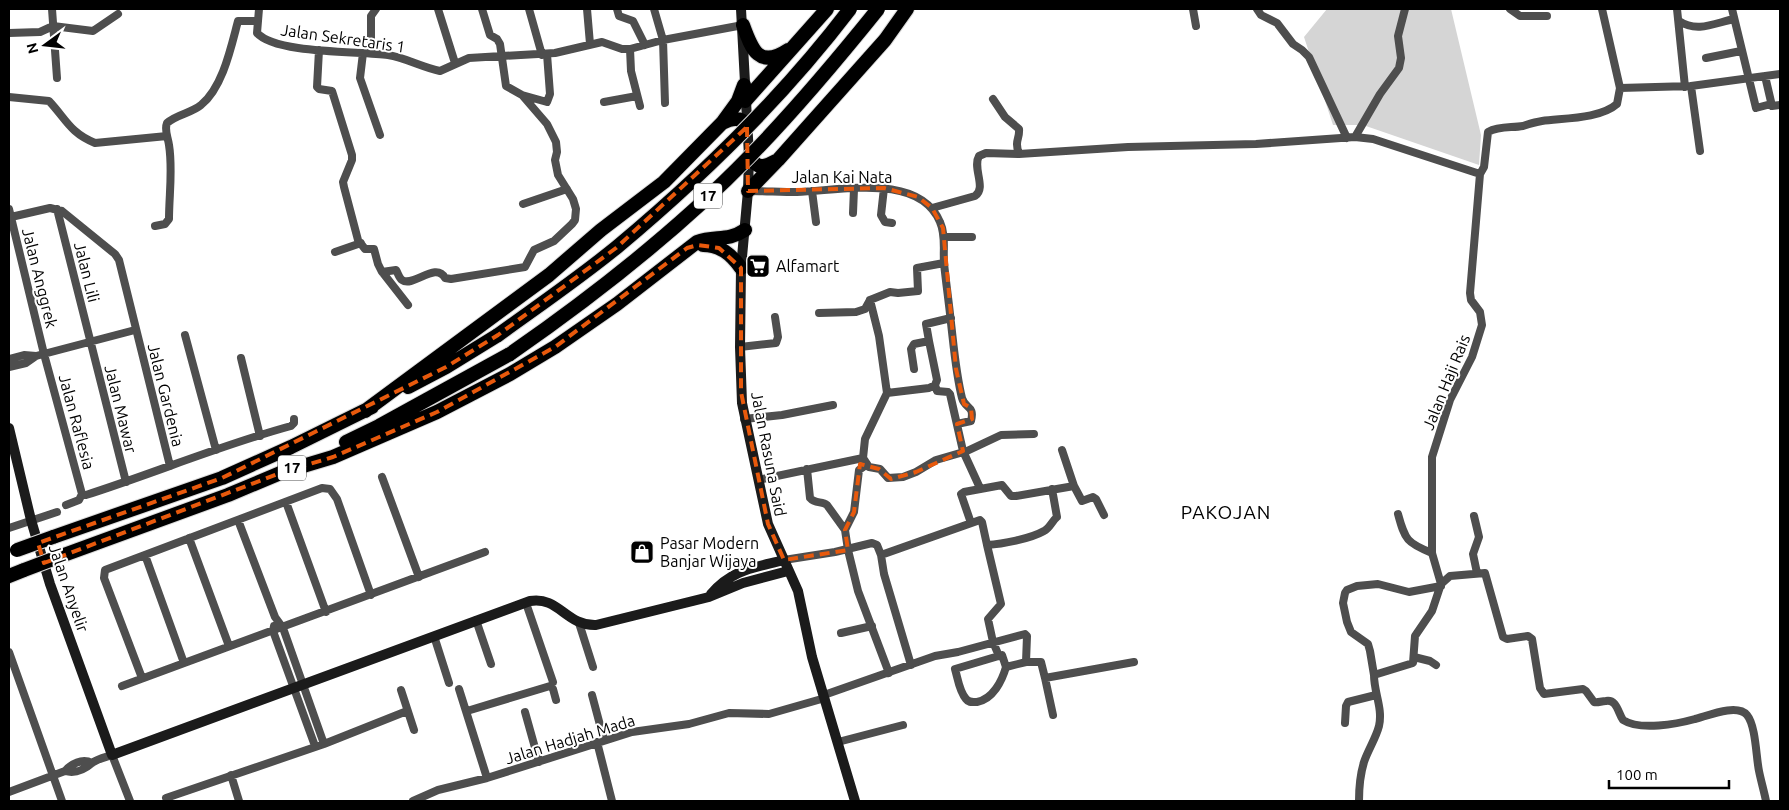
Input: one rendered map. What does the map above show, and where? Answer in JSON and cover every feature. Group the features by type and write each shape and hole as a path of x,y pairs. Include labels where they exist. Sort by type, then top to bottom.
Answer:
{"highway":[{"path":"745,101 827,9"},
{"name":"17","path":"13,552 222,478 365,411 446,367 498,335 616,248 679,194 784,88 850,9"},
{"name":"17","path":"9,576 228,495 283,472 379,426 510,354 600,289 700,205 749,158 780,124 878,9"},
{"path":"748,191 885,40 907,9"},
{"path":"743,25 750,46 755,52 765,57 777,58 794,47"},
{"path":"365,411 549,275 601,230 664,182 722,123 738,101 744,84"},
{"path":"722,123 738,119 743,120 747,125"},
{"path":"749,156 754,164 761,166 778,160"},
{"path":"283,472 333,458 437,412 510,374 555,347 617,304 687,248 704,239 732,237 745,230"},
{"path":"687,248 698,245 719,248 729,253 741,268"}],"street":[{"path":"52,9 57,78"},
{"name":"Jalan Sekretaris 1","path":"259,9 257,33 270,41 319,50 390,55 440,71 469,58 544,55 602,42 618,48 630,49 663,40 743,25"},
{"path":"376,9 370,17 367,53 360,78 380,135"},
{"path":"438,9 455,63"},
{"path":"482,9 490,35 499,42 503,56 506,86 522,95 547,102 550,94 544,55 529,9"},
{"path":"587,9 590,44"},
{"path":"617,9 619,16 633,21 645,45"},
{"path":"654,9 663,40 665,103"},
{"name":"Jalan Rasuna Said","path":"741,9 749,156 741,268 740,347 744,419 768,524 798,591 809,646 854,801"},
{"path":"1192,9 1196,26"},
{"path":"1257,9 1261,15 1277,23 1294,44 1308,56 1347,138"},
{"path":"1356,137 1380,94 1399,68 1401,58 1398,36 1405,9"},
{"path":"1510,9 1520,16 1534,13 1547,16"},
{"path":"1602,9 1620,88 1688,87 1780,74"},
{"path":"1677,9 1688,87 1700,151"},
{"path":"1732,9 1756,108 1772,104 1774,107 1780,105"},
{"path":"9,33 40,32 53,26 93,31 118,14"},
{"path":"1679,21 1695,28 1734,19"},
{"path":"155,226 165,224 169,219 172,172 166,128 168,121 200,106 209,98 227,60 238,21 257,21"},
{"path":"630,49 631,71 640,106"},
{"path":"319,50 316,84 319,89 332,91 352,155 352,160 343,182 358,240 365,249 374,249 378,264 383,273 408,305"},
{"path":"1706,58 1741,51"},
{"path":"1765,76 1772,104"},
{"name":"Jalan Haji Rais","path":"1441,585 1432,553 1432,457 1450,400 1472,357 1482,325 1480,312 1471,300 1470,293 1480,174 1484,167 1488,132 1496,128 1522,126 1540,121 1578,119 1604,111 1616,104 1620,88"},
{"path":"383,273 396,270 401,279 406,282 438,272 443,274 445,278 451,279 525,267 534,250 554,241 572,224 575,220 576,209 555,167 557,148 551,131 542,116 522,95"},
{"path":"604,102 637,96"},
{"path":"9,97 49,100 72,130 95,143 167,136"},
{"path":"993,99 1005,117 1019,129 1016,142 1019,154"},
{"path":"957,424 968,422 972,419 970,408 963,402 956,369 944,263 944,237 940,222 932,208 975,196 978,193 980,189 976,162 982,154 1019,154 1128,147 1256,144 1356,137 1372,139 1480,174"},
{"path":"884,188 882,217 885,222 892,223"},
{"name":"Jalan Kai Nata","path":"748,191 798,192 884,188 900,190 918,197 932,208"},
{"path":"523,204 567,189"},
{"path":"853,214 854,189"},
{"path":"812,190 816,222"},
{"path":"11,217 50,208 57,209"},
{"name":"Jalan Anggrek","path":"9,209 44,354"},
{"name":"Jalan Gardenia","path":"57,209 70,217 115,254 119,260 170,466"},
{"name":"Jalan Lili","path":"57,209 90,342"},
{"path":"944,237 972,237"},
{"path":"335,252 362,243"},
{"path":"818,313 856,312 865,309 870,300 890,292 918,291 917,268 944,263"},
{"path":"845,530 854,512 859,470 865,461 865,439 887,393 879,336 870,300"},
{"path":"740,347 776,343 778,337 775,317"},
{"path":"950,318 926,324 937,380 935,385 938,392 950,393 963,451 980,488"},
{"path":"9,367 26,363 36,356 135,330"},
{"path":"185,336 216,450"},
{"path":"914,370 911,347 914,344 929,341"},
{"name":"Jalan Mawar","path":"90,342 126,482"},
{"path":"9,359 24,354 36,356"},
{"name":"Jalan Raflesia","path":"44,354 84,494"},
{"path":"240,358 260,436"},
{"path":"887,393 929,388 935,385"},
{"path":"744,419 782,415 833,405"},
{"path":"66,505 79,500 84,494 126,482 291,426 294,419"},
{"name":"Jalan Anyelir","path":"9,428 31,520 50,584 112,755"},
{"path":"865,461 871,468 880,469 891,479 910,475 936,460 1001,435 1034,434"},
{"path":"1062,450 1074,486 1082,501 1096,499 1104,514"},
{"path":"758,480 807,469 865,461"},
{"path":"807,469 810,498 814,501 825,503 845,530 858,591 889,672"},
{"path":"382,477 418,577"},
{"path":"971,523 961,494 980,488 1002,485 1012,496 1074,486"},
{"path":"142,678 104,576 106,569 322,488 330,489 337,499 371,595"},
{"path":"987,545 1015,540 1045,531 1057,517 1052,489"},
{"path":"286,502 326,612"},
{"path":"9,528 57,512"},
{"path":"1398,514 1409,542 1432,553"},
{"path":"1474,516 1479,537 1473,554 1477,573"},
{"path":"238,520 275,617 283,628 315,746"},
{"path":"881,555 971,523 982,521 1001,604 988,619 1000,656"},
{"path":"189,538 229,646"},
{"path":"709,596 724,580 737,572 784,560 848,550 872,543 878,547 881,555 884,574 911,665"},
{"path":"122,686 485,552"},
{"path":"144,555 184,662"},
{"path":"752,568 756,578"},
{"path":"9,792 65,771 70,766 81,761 88,760 92,763 526,602 539,599 548,601 579,624 587,626 596,625 709,596 756,578 788,571"},
{"path":"1374,675 1411,664 1414,657 1415,636 1432,610 1441,585 1450,576 1485,573 1503,637 1507,639 1528,636 1532,639 1540,688 1544,694 1583,689 1594,702 1608,700 1615,704 1623,720 1636,725 1660,725 1695,720 1734,710 1742,711 1746,714 1751,726 1766,801"},
{"path":"1359,801 1364,761 1379,726 1379,704 1368,644 1351,632 1343,603 1345,593 1356,586 1378,584 1409,592 1441,585"},
{"path":"526,602 553,682"},
{"path":"275,617 273,631 324,744"},
{"path":"476,620 491,664"},
{"path":"579,624 593,667"},
{"path":"841,633 872,626"},
{"name":"Jalan Hadjah Mada","path":"413,801 438,790 487,778 632,732 689,724 729,713 769,714 935,656 1026,634 1026,662"},
{"path":"434,636 449,683"},
{"path":"9,652 62,801"},
{"path":"1004,655 1006,667 994,692 982,701 971,702 967,700 961,690 955,669 1004,655"},
{"path":"1414,657 1430,661 1436,665"},
{"path":"1006,667 1026,662 1041,662 1053,715"},
{"path":"1045,678 1134,662"},
{"path":"467,711 550,686 553,689 556,700"},
{"path":"460,689 487,778"},
{"path":"401,690 414,730"},
{"path":"592,695 612,801"},
{"path":"1345,722 1348,702 1376,695"},
{"path":"166,798 324,744 407,711"},
{"path":"525,712 539,762"},
{"path":"838,742 903,725"},
{"path":"112,755 130,801"},
{"path":"231,775 239,801"},
{"path":"184,792 187,801"}],"highlighted area":[{"path":"747,127 748,191 884,188 918,197 932,208 943,228 956,369 964,404 971,408 972,419 957,424 963,451 916,472 891,479 879,469 860,464 854,512 845,530 848,550 784,560 768,524 741,392 741,268 719,248 698,245 687,248 555,347 437,412 333,457 283,472 44,563 38,543 222,478 446,367 498,335 616,248"}],"shaded area":[{"path":"1327,9 1451,9 1481,135 1479,165 1363,125 1333,125 1304,37"}],"place":[{"name":"Alfamart","path":"758,266"},
{"name":"Pasar Modern Banjar Wijaya","path":"642,552"}],"district":[{"name":"PAKOJAN","path":"1226,512"}]}
